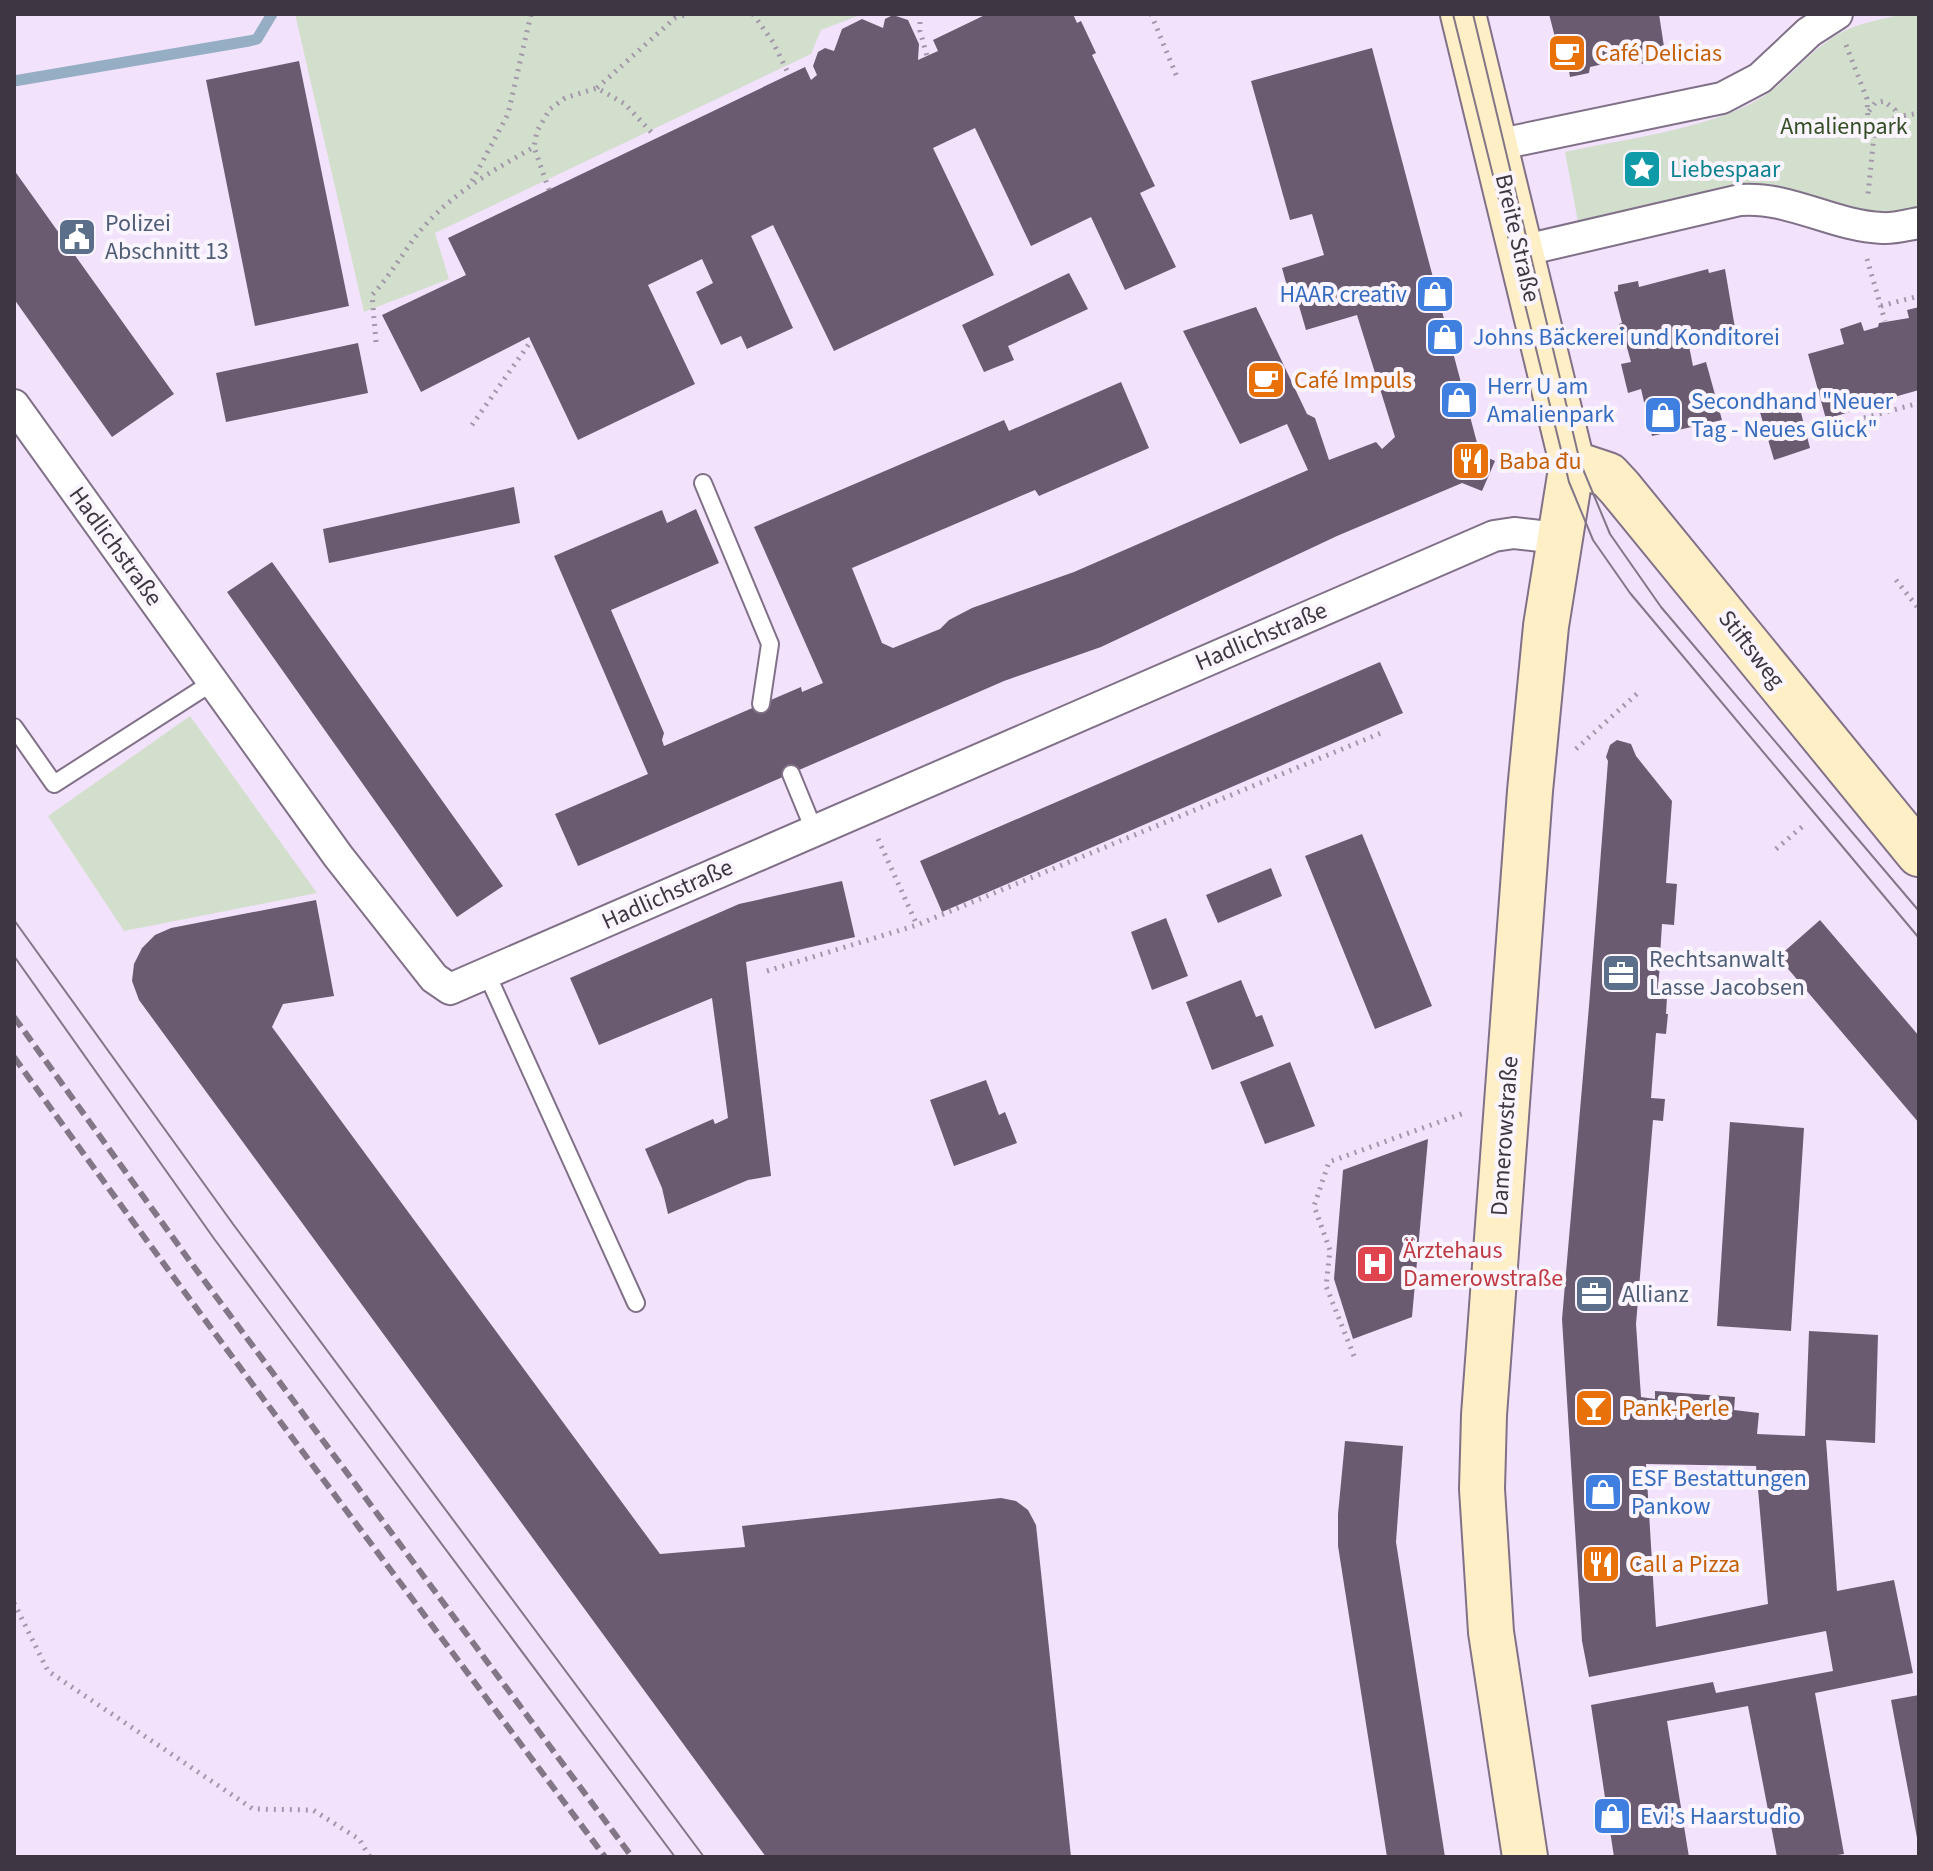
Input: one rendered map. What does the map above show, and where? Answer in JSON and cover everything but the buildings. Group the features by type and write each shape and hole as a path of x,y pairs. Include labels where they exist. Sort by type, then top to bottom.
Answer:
{"main road":[{"name":"Breite Straße","path":"1463,14 1572,463"},
{"name":"Damerowstraße","path":"1525,1857 1491,1632 1482,1489 1484,1415 1530,791 1546,626 1572,463"},
{"name":"Stiftsweg","path":"1572,463 1608,475 1620,488 1919,854"}],"street":[{"path":"1496,145 1722,98 1760,78 1809,32 1837,14"},
{"path":"1521,251 1759,198 1866,227 1885,229 1919,223"},
{"name":"Hadlichstraße","path":"14,406 338,856 434,978 450,989 1494,536 1514,533 1558,538"}],"lane":[{"path":"703,483 770,644 761,704"},
{"path":"14,727 54,784 213,682"},
{"path":"791,774 814,830"},
{"path":"486,972 636,1303"}],"path":[{"path":"471,184 508,114 531,14"},
{"path":"549,190 534,147 537,131 550,109 565,98 597,88 673,16 688,14"},
{"path":"753,14 773,42 789,75"},
{"path":"920,14 920,31 927,56"},
{"path":"1151,14 1177,77"},
{"path":"1845,44 1867,99 1869,124 1874,135 1866,202"},
{"path":"597,88 625,104 652,133"},
{"path":"1868,112 1875,103 1884,101 1895,110 1896,117 1890,130 1875,129 1869,124"},
{"path":"1896,117 1919,113"},
{"path":"376,342 372,295 391,275 420,232 458,192 534,147"},
{"path":"1864,246 1885,321"},
{"path":"1881,306 1919,296"},
{"path":"472,425 531,341"},
{"path":"1864,418 1919,403"},
{"path":"1896,580 1919,609"},
{"path":"1574,752 1640,691"},
{"path":"767,971 917,925 1381,733"},
{"path":"865,808 917,925"},
{"path":"1776,849 1803,826"},
{"path":"1354,1356 1326,1286 1330,1250 1314,1206 1329,1162 1464,1113"},
{"path":"14,1603 48,1671 253,1809 313,1810 359,1839 370,1857"}],"green space":[{"path":"295,14 863,14 821,30 811,54 435,233 449,279 364,312"},
{"name":"Amalienpark","path":"1904,14 1919,14 1919,209 1897,215 1872,212 1769,184 1732,186 1578,222 1565,152 1691,126 1739,109 1769,93 1837,35 1865,23"},
{"path":"190,716 317,893 124,931 48,816"}],"waterway":[{"path":"14,81 257,39 272,14"}],"tram line":[{"path":"1453,14 1569,482 1593,540 1630,593 1919,938"},
{"path":"1473,14 1580,462 1610,534 1661,607 1919,911"},
{"path":"14,920 233,1224 704,1857"},
{"path":"14,956 215,1240 675,1857"}],"railway":[{"path":"14,1017 189,1260 632,1857"},
{"path":"14,1057 234,1359 605,1857"}],"place":[{"name":"Café Delicias","path":"1567,53"},
{"name":"Liebespaar","path":"1642,169"},
{"name":"Polizei Abschnitt 13","path":"77,237"},
{"name":"HAAR creativ","path":"1435,294"},
{"name":"Johns Bäckerei und Konditorei","path":"1445,337"},
{"name":"Café Impuls","path":"1266,380"},
{"name":"Herr U am Amalienpark","path":"1459,400"},
{"name":"Secondhand \"Neuer Tag - Neues Glück\"","path":"1663,415"},
{"name":"Baba đu","path":"1471,461"},
{"name":"Rechtsanwalt Lasse Jacobsen","path":"1621,973"},
{"name":"Ärztehaus Damerowstraße","path":"1375,1264"},
{"name":"Allianz","path":"1594,1294"},
{"name":"Pank-Perle","path":"1594,1408"},
{"name":"ESF Bestattungen Pankow","path":"1603,1492"},
{"name":"Call a Pizza","path":"1601,1564"},
{"name":"Evi's Haarstudio","path":"1612,1816"}]}
